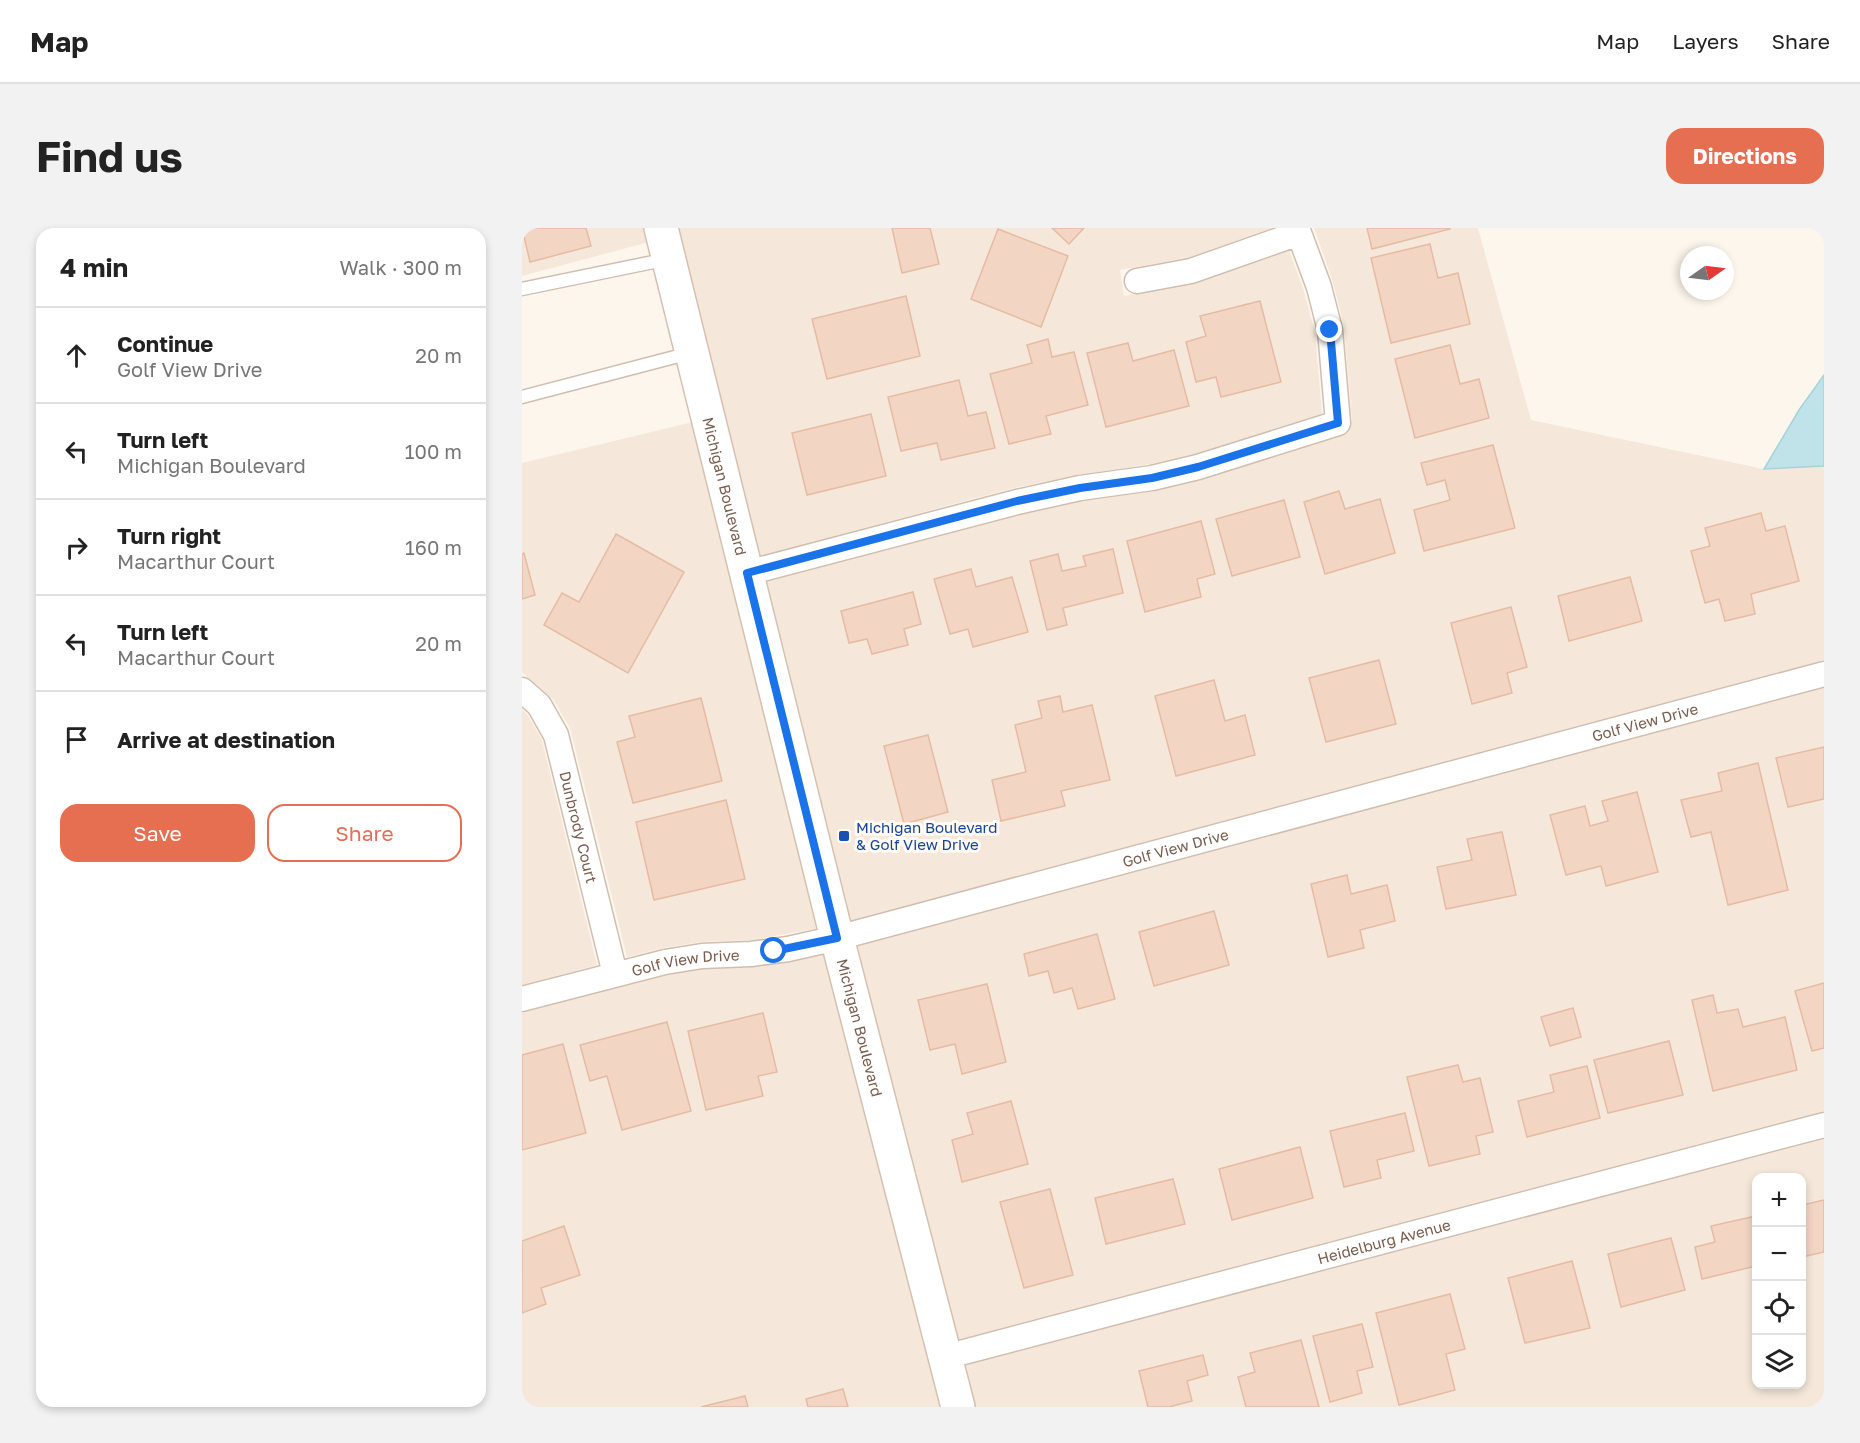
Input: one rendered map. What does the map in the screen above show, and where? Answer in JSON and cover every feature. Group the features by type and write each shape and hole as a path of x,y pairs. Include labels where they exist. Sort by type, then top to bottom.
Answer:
{"street":[{"name":"Michigan Boulevard","path":"661,228 837,938 958,1407"},
{"path":"747,573 1017,501 1080,488 1152,478 1198,467 1338,423 1330,330 1299,233 1191,271 1137,281"},
{"name":"Golf View Drive","path":"522,999 675,960 788,949 837,938 1824,674"},
{"name":"Dunbrody Court","path":"522,690 539,705 556,735 615,974"},
{"name":"Heidelburg Avenue","path":"945,1357 1824,1125"}],"lane":[{"path":"522,289 669,259"},
{"path":"522,397 691,353"}],"shaded area":[{"path":"522,228 645,228 649,242 522,276"},
{"path":"676,228 1272,228 1187,258 1120,270 1124,296 1196,283 1289,250 1304,291 1315,333 1322,414 1194,454 1014,488 758,556"},
{"path":"1314,228 1478,228 1531,420 1764,469 1824,466 1824,660 849,921 765,582 1020,515 1082,501 1154,491 1201,480 1342,435 1352,421 1344,326 1333,282"},
{"path":"693,422 820,928 750,940 700,942 627,957 570,728 553,699 522,672 522,463"},
{"path":"1824,687 1824,1111 956,1340 855,947"},
{"path":"522,710 527,714 542,740 597,965 522,985"},
{"path":"826,954 942,1407 522,1407 522,1013 668,975 703,969 753,967"},
{"path":"1824,1139 1824,1407 973,1407 963,1366"}],"water":[{"path":"1824,375 1824,466 1764,469 1799,410"}],"building":[{"path":"522,228 586,228 591,246 530,262"},
{"path":"892,228 930,228 939,264 902,273"},
{"path":"1052,228 1084,228 1069,244"},
{"path":"1367,228 1450,228 1450,229 1372,249"},
{"path":"998,229 1068,256 1041,327 971,299"},
{"path":"1430,244 1438,278 1458,273 1470,324 1391,343 1371,258"},
{"path":"906,296 920,356 827,379 812,319"},
{"path":"1260,301 1281,382 1221,397 1216,377 1196,382 1186,342 1206,336 1200,316"},
{"path":"1048,339 1052,357 1074,352 1088,405 1046,416 1051,434 1009,444 990,374 1032,363 1027,345"},
{"path":"1128,343 1133,361 1174,350 1189,406 1106,427 1087,353"},
{"path":"1450,345 1460,384 1479,379 1489,418 1415,438 1395,359"},
{"path":"959,380 968,416 986,412 995,448 941,460 937,443 901,451 888,397"},
{"path":"871,414 886,476 807,495 792,433"},
{"path":"1493,445 1515,528 1424,551 1414,510 1450,500 1445,480 1427,485 1421,463"},
{"path":"1339,491 1345,509 1380,499 1395,553 1325,574 1304,502"},
{"path":"1284,500 1300,557 1232,576 1216,519"},
{"path":"1761,513 1766,531 1785,526 1799,581 1751,594 1755,614 1725,621 1719,599 1705,603 1691,551 1710,546 1705,528"},
{"path":"1201,521 1215,574 1197,579 1201,597 1145,612 1127,541"},
{"path":"616,534 684,572 628,673 544,625 562,593 579,602"},
{"path":"1113,549 1123,593 1063,608 1067,625 1047,630 1030,561 1058,554 1062,571 1086,566 1083,556"},
{"path":"524,553 535,595 522,599 522,554"},
{"path":"971,569 976,587 1012,577 1028,632 973,647 968,629 950,634 934,579"},
{"path":"1630,577 1642,621 1569,641 1558,596"},
{"path":"913,592 921,624 904,629 908,645 872,654 867,639 849,643 841,611"},
{"path":"1511,607 1527,667 1507,673 1512,693 1472,704 1451,623"},
{"path":"1379,660 1396,724 1326,742 1309,678"},
{"path":"1214,680 1225,721 1245,715 1255,755 1176,776 1155,696"},
{"path":"1060,696 1063,712 1092,705 1110,780 1061,791 1065,806 1001,821 992,780 1026,772 1015,725 1042,718 1038,701"},
{"path":"701,698 722,781 633,803 617,742 635,737 629,716"},
{"path":"928,735 948,812 904,824 884,746"},
{"path":"1824,747 1824,799 1788,807 1776,758"},
{"path":"1758,763 1788,890 1728,905 1711,832 1691,837 1681,800 1722,791 1718,773"},
{"path":"1637,792 1658,872 1606,886 1601,866 1566,875 1550,815 1585,806 1590,826 1608,821 1602,801"},
{"path":"726,800 745,879 654,900 636,822"},
{"path":"1502,832 1516,895 1446,909 1437,867 1472,860 1467,839"},
{"path":"1347,875 1351,894 1387,885 1395,921 1360,930 1364,948 1328,957 1311,884"},
{"path":"1214,911 1229,965 1154,986 1139,932"},
{"path":"1097,934 1115,999 1078,1009 1072,988 1054,993 1048,971 1029,976 1024,954"},
{"path":"1824,983 1824,1048 1812,1051 1795,991"},
{"path":"987,984 1006,1062 962,1074 955,1044 930,1050 918,1000"},
{"path":"1713,995 1717,1013 1738,1009 1743,1027 1785,1017 1797,1070 1713,1091 1692,1000"},
{"path":"1573,1008 1581,1037 1550,1046 1541,1017"},
{"path":"763,1013 777,1072 758,1076 763,1096 706,1110 688,1031"},
{"path":"667,1022 691,1111 622,1130 607,1076 590,1081 580,1045"},
{"path":"1669,1041 1683,1095 1608,1113 1594,1060"},
{"path":"563,1044 586,1133 522,1150 522,1055"},
{"path":"1458,1065 1463,1082 1480,1078 1493,1132 1476,1136 1480,1154 1429,1166 1407,1077"},
{"path":"1587,1066 1600,1118 1527,1137 1518,1101 1554,1092 1550,1075"},
{"path":"1011,1101 1028,1164 962,1182 952,1140 973,1134 967,1113"},
{"path":"1405,1113 1414,1151 1377,1160 1381,1178 1344,1187 1330,1131"},
{"path":"1300,1147 1313,1198 1232,1220 1219,1169"},
{"path":"1173,1179 1185,1224 1106,1244 1095,1198"},
{"path":"1050,1189 1073,1275 1024,1288 1000,1202"},
{"path":"1824,1200 1824,1252 1806,1256 1806,1227 1806,1204"},
{"path":"1752,1217 1752,1267 1702,1279 1695,1247 1715,1242 1711,1226"},
{"path":"564,1226 580,1275 541,1288 546,1304 522,1313 522,1241"},
{"path":"1671,1238 1685,1290 1621,1307 1608,1254"},
{"path":"1572,1261 1590,1328 1525,1343 1508,1278"},
{"path":"1450,1294 1465,1349 1446,1354 1455,1390 1399,1405 1376,1313"},
{"path":"1362,1324 1373,1367 1357,1371 1362,1393 1330,1402 1313,1336"},
{"path":"1301,1340 1319,1407 1246,1407 1238,1377 1255,1372 1250,1353"},
{"path":"1203,1355 1208,1375 1187,1381 1192,1401 1169,1407 1148,1407 1139,1371"},
{"path":"843,1389 848,1407 808,1407 806,1399"},
{"path":"745,1396 748,1407 701,1407"}],"place":[{"name":"Michigan Boulevard & Golf View Drive","path":"844,836"}],"route":[{"path":"774,951 837,938 747,573 1017,501 1080,488 1152,478 1198,467 1338,423 1330,330"}]}
